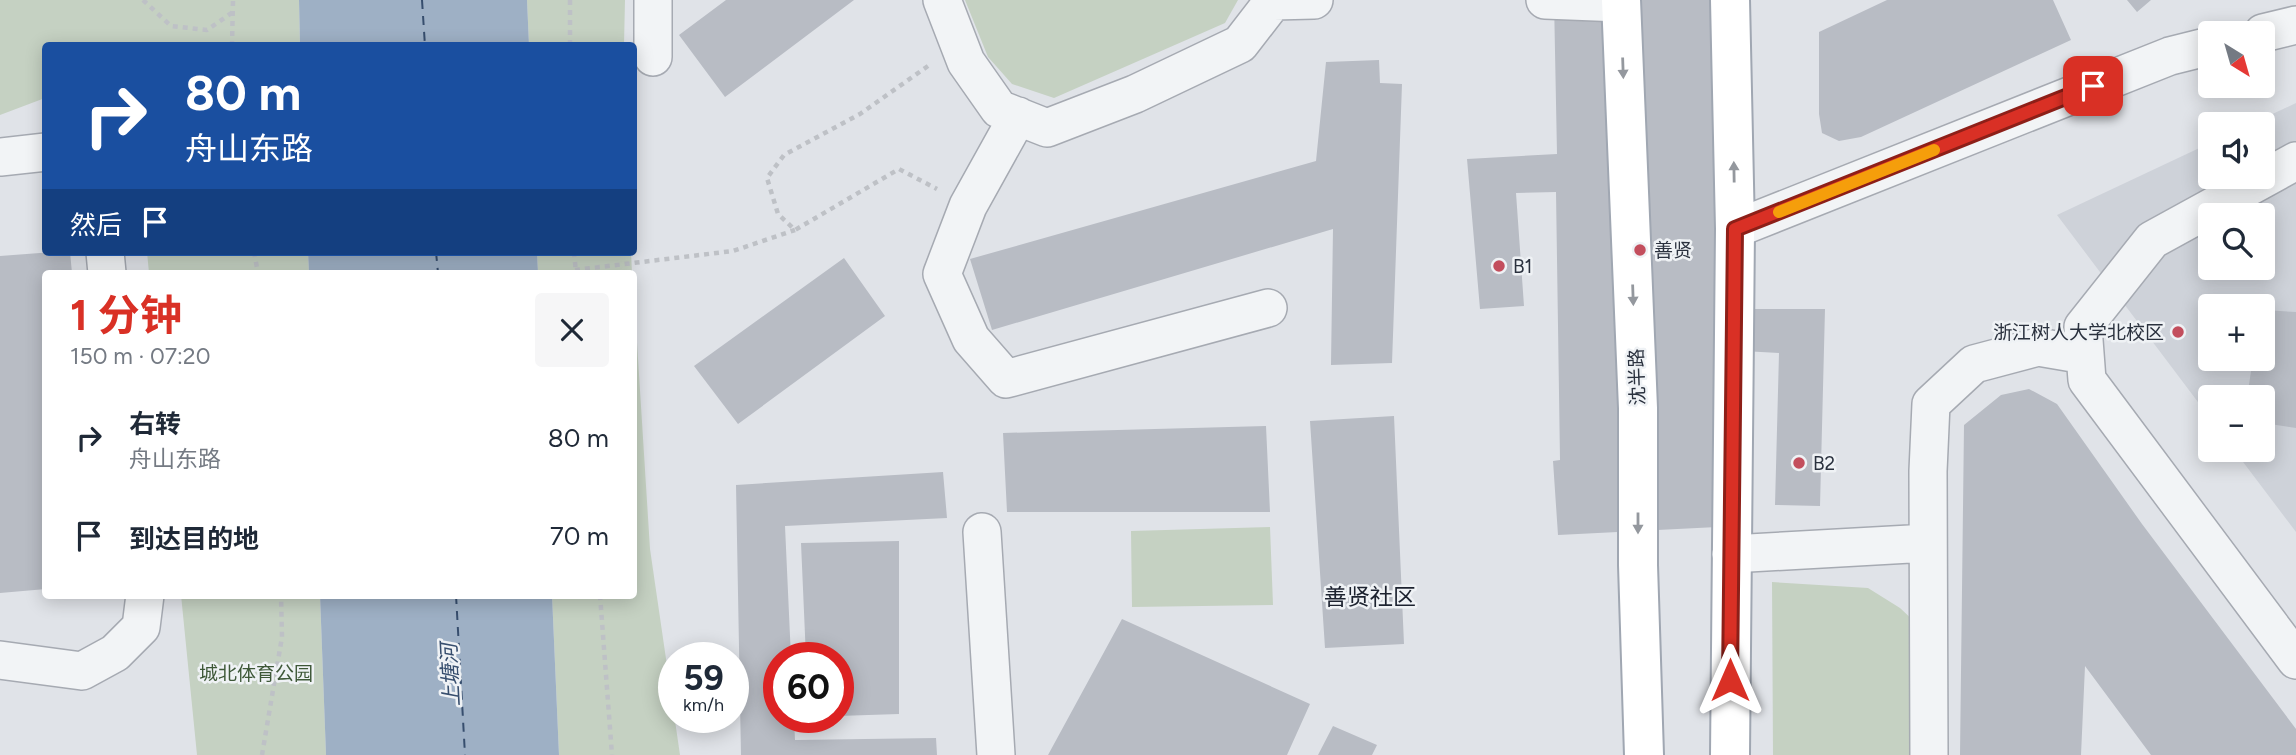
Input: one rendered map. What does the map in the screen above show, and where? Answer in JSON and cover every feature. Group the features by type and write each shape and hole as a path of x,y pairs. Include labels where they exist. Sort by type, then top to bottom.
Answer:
{"main road":[{"path":"1730,0 1735,229 1730,755"},
{"name":"沈半路","path":"1621,1 1638,408 1638,565 1644,755"}],"street":[{"path":"653,0 653,57"},
{"path":"942,0 966,62 999,109 1046,128 1135,94 1240,44 1274,0 1314,0"},
{"path":"1545,0 1621,1"},
{"path":"2275,30 2296,25"},
{"path":"1735,229 2170,56 2198,49"},
{"path":"1018,116 968,206 942,274 971,339 1006,379 1268,308"},
{"path":"0,157 42,152"},
{"path":"2296,161 2152,240 2083,327 2087,380 2296,660"},
{"path":"1929,755 1928,471 1931,404 1974,364 2038,347 2085,355"},
{"path":"982,532 996,755"},
{"path":"1731,554 1928,543"},
{"path":"0,660 82,671 115,653 141,627 144,599"}],"path":[{"path":"143,0 171,26 207,30 233,12"},
{"path":"232,42 233,0"},
{"path":"570,0 570,42"},
{"path":"795,230 778,214 767,178 784,155 860,114 959,43"},
{"path":"590,270 733,251 795,230 899,169 968,206"},
{"path":"262,755 282,637 281,599"},
{"path":"600,599 612,755"}],"shaded area":[{"name":"浙江树人大学北校区","path":"2296,103 2296,532 2243,462 2275,462 2275,385 2198,385 2198,402 2057,215 2198,149 2198,189 2275,189 2275,113"}],"green space":[{"path":"0,0 299,0 300,42 42,42 42,99 0,115"},
{"path":"527,0 625,0 624,42 529,42"},
{"path":"965,0 1238,0 1225,23 1054,98 1012,84 988,57"},
{"path":"147,256 308,256 309,270 149,270"},
{"path":"537,256 631,256 632,270 538,270"},
{"path":"637,343 650,549 664,642 658,642 658,733 677,733 680,755 559,755 552,599 637,599"},
{"path":"1270,527 1273,605 1132,607 1131,531"},
{"path":"1772,582 1868,588 1900,608 1916,623 1918,755 1773,755"},
{"name":"城北体育公园","path":"181,599 320,599 326,755 197,755"}],"water":[{"path":"299,0 527,0 529,42 300,42"},
{"path":"308,256 537,256 538,270 309,270"},
{"name":"上塘河","path":"320,599 552,599 559,755 326,755"}],"building":[{"path":"726,0 854,0 725,97 679,35"},
{"name":"善贤","path":"1554,0 1719,0 1723,309 1825,309 1820,506 1775,505 1779,353 1725,350 1737,526 1558,535 1553,461 1560,460 1556,192 1516,193 1524,306 1480,309 1467,159 1557,154"},
{"path":"1887,0 2053,0 2071,40 1861,137 1839,141 1822,133 1819,114 1819,32"},
{"path":"2127,0 2151,0 2137,12"},
{"path":"1379,60 1380,83 1402,84 1392,363 1331,365 1333,229 992,330 970,259 1316,161 1326,62"},
{"path":"42,253 42,256 70,256 72,270 42,270 42,589 0,593 0,256"},
{"path":"844,258 885,316 738,424 694,366"},
{"path":"2275,311 2296,312 2296,428 2275,425 2275,385 2249,385 2251,371 2275,371"},
{"path":"2029,389 2057,404 2142,524 2296,729 2296,755 2151,755 2085,666 2081,755 1960,755 1964,425 2001,395"},
{"path":"1394,416 1404,644 1325,648 1310,421"},
{"path":"1266,426 1270,512 1007,512 1003,433"},
{"path":"943,472 947,518 785,526 790,642 763,642 763,733 795,733 795,740 936,738 937,755 741,755 741,733 749,733 749,642 739,642 736,485"},
{"path":"899,541 899,714 854,715 854,642 805,642 801,543"},
{"path":"1122,619 1310,704 1287,755 1048,755"},
{"path":"1333,726 1377,745 1372,755 1318,755"}],"ferry route":[{"path":"422,0 425,42"},
{"path":"436,256 438,270"},
{"path":"456,599 465,755"}],"slow traffic":[{"path":"1779,212 1934,150"}],"place":[{"name":"善贤","path":"1640,250"},
{"name":"B1","path":"1499,266"},
{"name":"浙江树人大学北校区","path":"2178,332"},
{"name":"B2","path":"1799,463"}],"district":[{"name":"善贤社区","path":"1370,597"}],"route":[{"path":"1730,680 1735,229 2093,86"}]}
